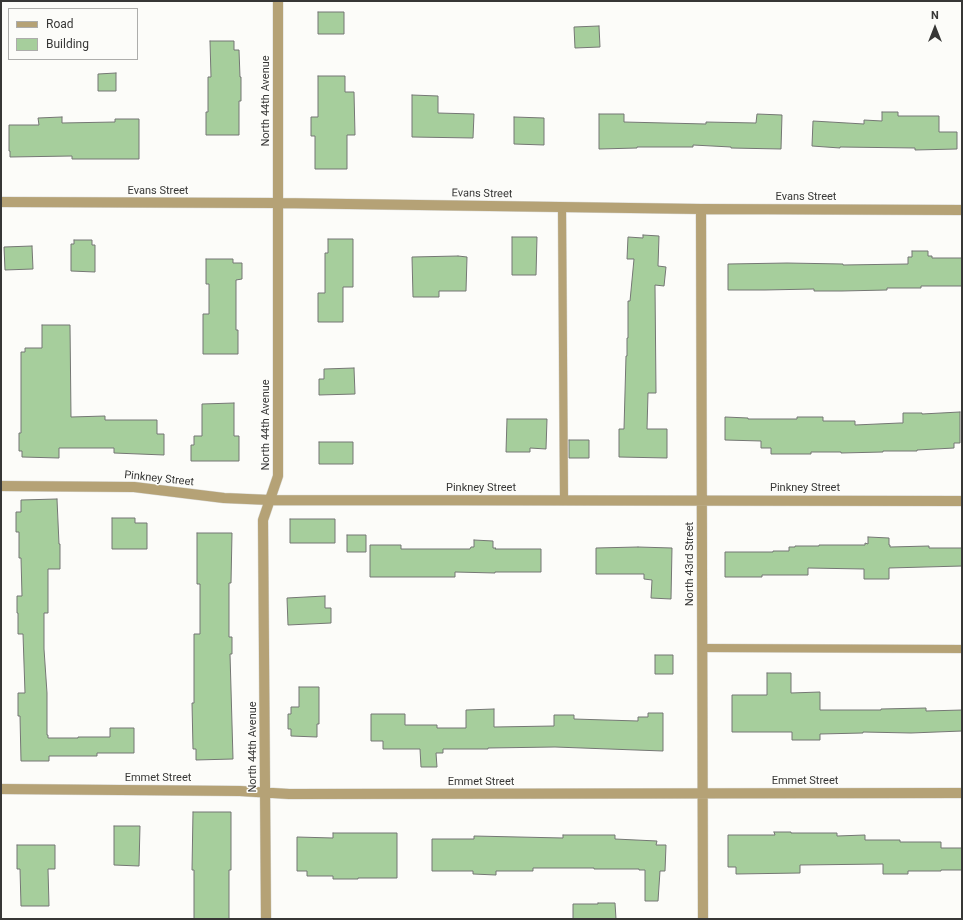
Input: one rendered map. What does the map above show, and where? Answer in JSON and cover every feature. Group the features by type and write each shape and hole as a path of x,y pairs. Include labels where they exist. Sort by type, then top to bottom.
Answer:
{"street":[{"name":"North 44th Avenue","path":"266,919 263,520 278,476 278,1"},
{"name":"Evans Street","path":"1,202 962,210"},
{"name":"North 43rd Street","path":"701,209 703,919"},
{"name":"Pinkney Street","path":"1,486 134,487 224,498 270,500 962,501"},
{"name":"Emmet Street","path":"1,789 240,791 289,794 962,792"}],"lane":[{"path":"562,207 564,500"},
{"path":"702,648 962,649"}],"building":[{"path":"318,12 344,12 344,34 318,34"},
{"path":"599,26 600,47 575,48 574,27"},
{"path":"210,41 234,41 234,50 239,50 241,101 239,101 239,135 206,135 206,112 208,112 208,77 211,77"},
{"path":"116,73 116,91 98,91 98,74"},
{"path":"318,76 345,76 345,92 354,92 355,135 347,135 347,169 315,169 315,136 311,136 311,117 318,117"},
{"path":"412,95 438,96 438,113 474,114 473,138 412,137"},
{"path":"882,112 898,112 898,116 939,116 939,132 957,132 957,149 915,150 915,148 840,148 812,146 813,121 864,124 864,120 882,121"},
{"path":"599,114 624,114 624,122 706,124 706,122 756,123 757,114 782,115 781,149 731,148 693,145 693,147 599,149"},
{"path":"62,117 62,123 115,122 115,119 139,119 139,159 72,159 72,156 10,157 9,125 39,125 38,118"},
{"path":"514,117 544,118 544,145 514,144"},
{"path":"643,235 659,236 658,266 666,267 664,286 655,285 656,393 648,393 647,429 667,429 667,458 619,457 619,429 624,429 628,301 630,301 634,259 627,259 628,237 643,238"},
{"path":"512,237 537,237 536,275 512,275"},
{"path":"328,239 353,239 353,287 343,287 343,322 318,322 318,293 325,293 325,253 328,253"},
{"path":"74,240 92,240 92,245 95,245 95,272 71,271 71,244 74,244"},
{"path":"32,246 33,269 5,270 4,247"},
{"path":"912,251 928,251 928,256 932,256 932,258 962,258 962,286 921,286 921,288 887,288 887,290 842,291 814,291 814,289 728,290 728,264 908,264 908,257 912,257"},
{"path":"412,257 467,257 466,291 439,291 439,297 413,297"},
{"path":"206,259 233,259 233,263 242,263 242,279 236,280 236,330 238,330 238,354 203,354 203,314 209,314 209,284 206,284"},
{"path":"42,325 70,325 71,417 105,416 105,420 157,420 157,434 164,434 164,455 114,453 114,448 59,448 59,458 22,457 22,451 19,451 19,433 21,433 21,352 25,352 25,348 42,348"},
{"path":"354,368 355,394 319,395 319,379 324,379 324,369"},
{"path":"234,403 234,436 239,436 239,461 191,461 191,445 194,445 194,436 202,436 202,404"},
{"path":"960,412 960,443 954,443 954,448 917,451 771,454 771,448 761,448 761,441 725,440 725,417 748,419 797,419 797,417 823,417 823,421 855,421 855,425 903,423 903,413 922,414"},
{"path":"507,419 547,419 546,449 530,448 530,452 506,452"},
{"path":"569,440 589,440 589,458 569,458"},
{"path":"319,442 353,442 353,464 319,464"},
{"path":"57,499 60,569 48,569 48,613 44,613 47,735 48,738 110,737 110,728 134,728 134,753 97,753 97,756 49,756 49,761 21,761 18,693 25,693 23,634 18,634 17,596 22,596 21,558 19,558 19,532 16,532 16,512 21,512 21,500"},
{"path":"112,518 135,518 135,523 147,523 147,549 112,549"},
{"path":"290,519 335,519 335,543 290,543"},
{"path":"197,533 232,533 231,583 229,583 229,637 232,637 232,654 230,654 233,759 196,760 196,749 193,749 192,703 194,703 194,634 200,634 200,584 197,584"},
{"path":"347,535 366,535 366,552 347,552"},
{"path":"868,537 889,538 890,547 929,546 929,548 962,548 962,566 889,568 889,579 864,579 864,569 808,568 808,575 725,577 725,552 789,551 789,547 795,546 865,545 865,543 868,544"},
{"path":"474,540 493,541 493,548 496,548 495,549 541,549 541,572 455,572 455,577 370,577 370,545 401,545 401,549 470,549 471,547 474,547"},
{"path":"596,548 672,548 671,599 651,598 652,580 644,579 644,574 596,574"},
{"path":"325,596 325,608 331,608 331,623 288,625 287,598"},
{"path":"655,655 673,655 673,674 655,674"},
{"path":"767,673 791,673 791,693 820,692 820,710 926,708 926,711 962,710 962,731 820,734 820,740 792,740 792,732 732,732 732,695 767,695"},
{"path":"299,687 319,687 319,724 317,724 317,737 291,736 291,729 288,729 288,714 291,714 291,707 299,707"},
{"path":"494,709 494,727 554,726 554,715 574,715 574,719 638,721 638,717 648,717 648,713 663,713 663,751 555,747 443,749 443,753 436,753 437,767 421,767 420,749 383,749 383,741 371,741 371,714 405,714 405,725 437,725 437,728 466,728 466,710"},
{"path":"193,812 231,812 229,919 194,919 194,870 192,870"},
{"path":"114,826 140,826 139,866 114,865"},
{"path":"774,832 837,833 837,836 865,835 865,840 941,842 941,848 962,848 962,870 908,871 908,874 883,874 883,864 800,865 800,873 736,874 736,867 728,867 728,835 775,835"},
{"path":"333,833 397,833 397,878 333,879 333,876 307,876 307,871 297,871 297,837 333,838"},
{"path":"563,835 615,835 615,839 657,841 656,845 666,845 665,871 660,871 658,901 645,901 645,870 639,869 533,868 533,871 496,871 496,875 473,874 473,871 432,871 432,839 474,839 474,836 563,838"},
{"path":"17,845 55,845 55,869 48,869 49,906 21,906 20,869 17,869"},
{"path":"615,903 616,919 573,919 573,904"}]}
